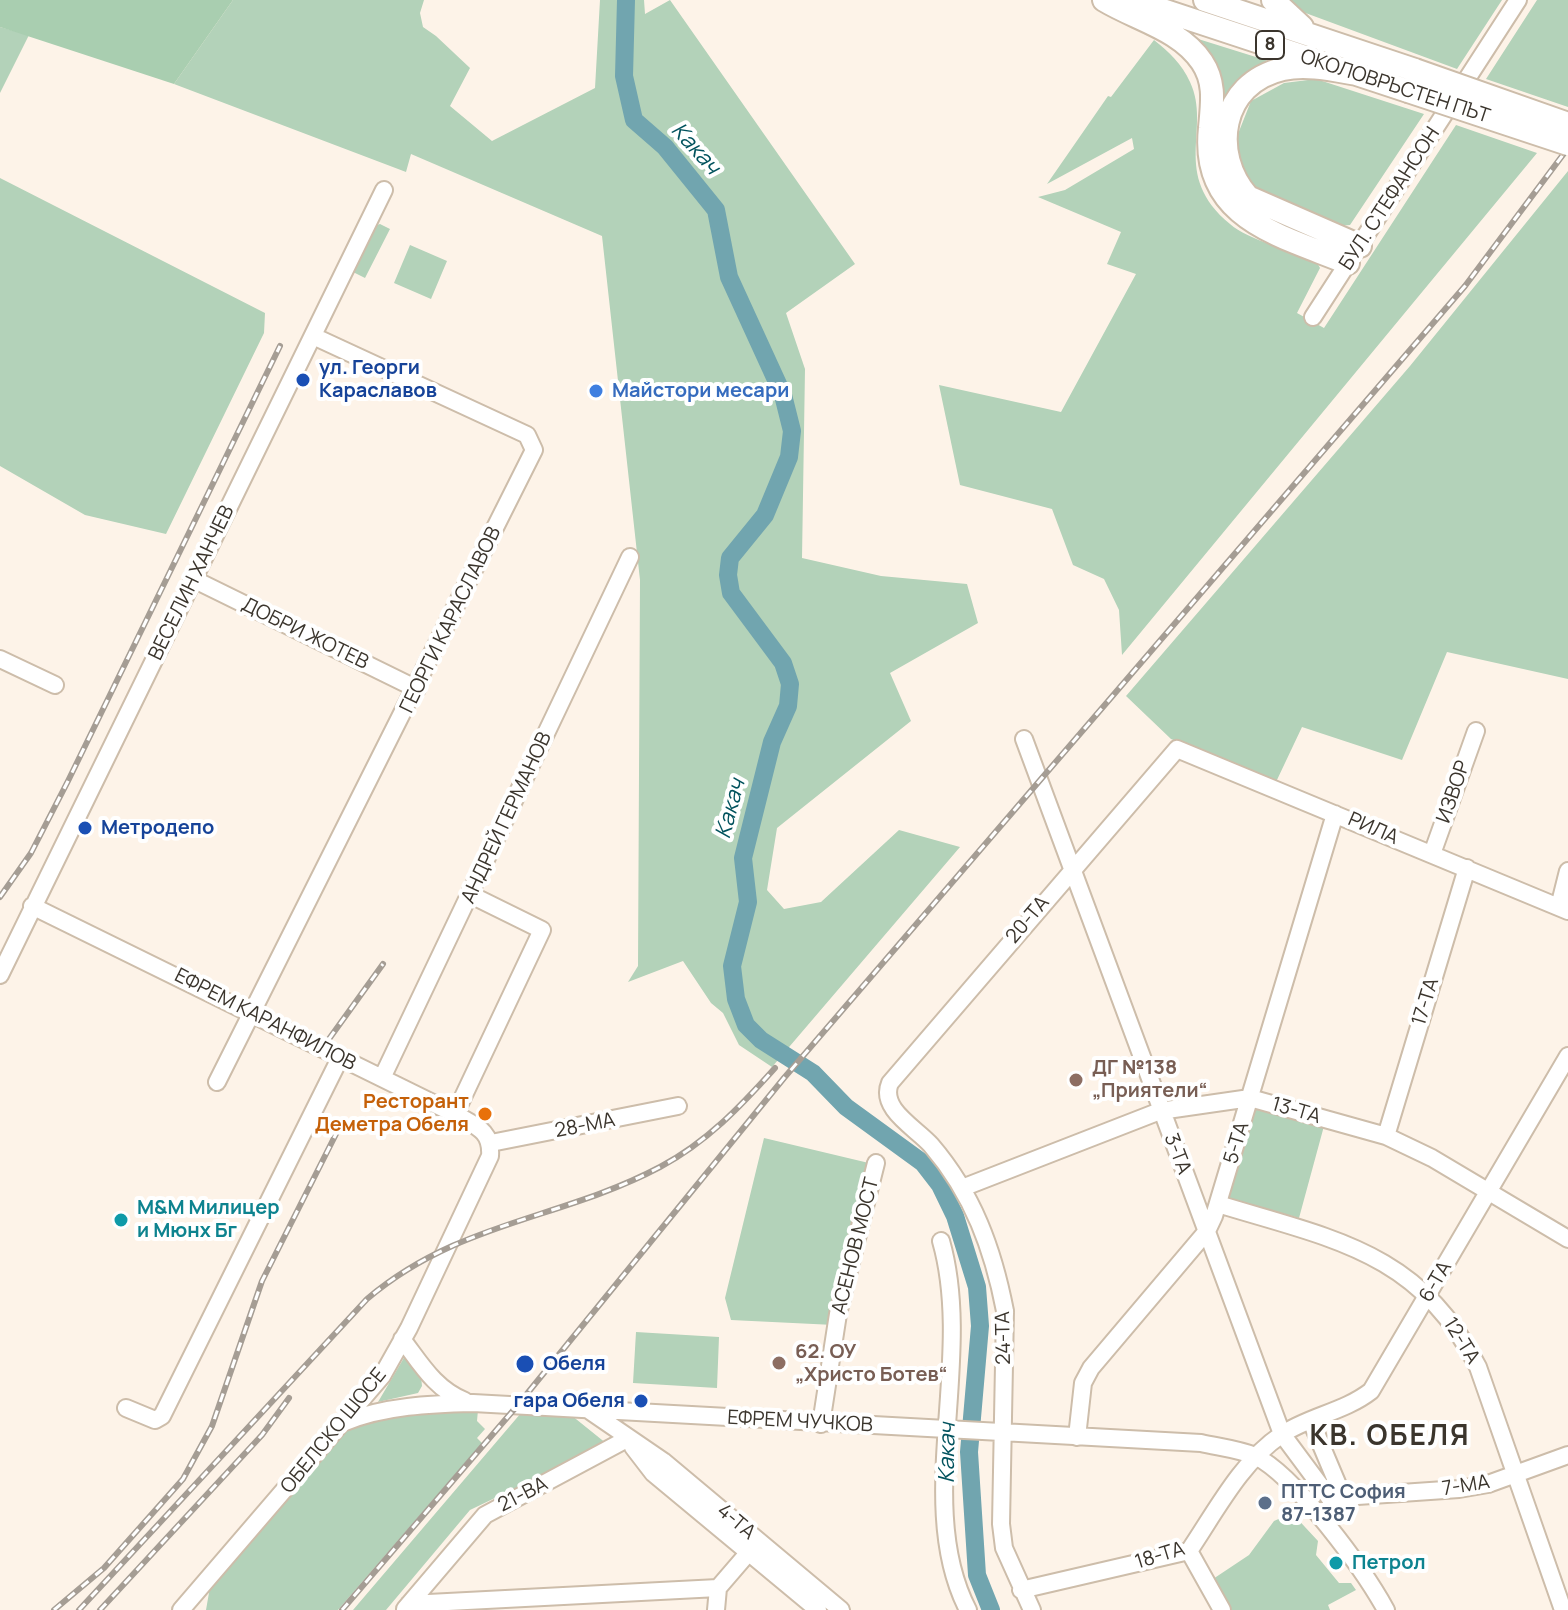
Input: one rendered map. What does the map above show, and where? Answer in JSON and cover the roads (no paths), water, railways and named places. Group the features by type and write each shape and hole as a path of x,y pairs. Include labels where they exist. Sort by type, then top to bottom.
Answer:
{"highway":[{"path":"1104,0 1170,33 1190,48 1203,64 1211,82 1213,101 1208,146 1210,169 1229,204 1262,227 1354,255"},
{"name":"ОКОЛОВРЪСТЕН ПЪТ","path":"1132,0 1568,124"},
{"name":"ОКОЛОВРЪСТЕН ПЪТ","path":"1205,0 1361,64"},
{"path":"1273,0 1302,27 1361,64"},
{"path":"1354,255 1248,197 1235,182 1226,159 1224,137 1240,97 1266,75 1303,67 1361,64"},
{"name":"ОКОЛОВРЪСТЕН ПЪТ","path":"1411,80 1568,144"}],"street":[{"name":"БУЛ. СТЕФАНСОН","path":"1313,317 1518,0"},
{"name":"ВЕСЕЛИН ХАНЧЕВ","path":"0,975 384,190"},
{"name":"ГЕОРГИ КАРАСЛАВОВ","path":"217,1082 417,689 534,450 532,440 313,336"},
{"name":"АНДРЕЙ ГЕРМАНОВ","path":"382,1078 630,557"},
{"name":"ДОБРИ ЖОТЕВ","path":"193,579 417,689"},
{"path":"0,659 55,685"},
{"name":"ИЗВОР","path":"1432,854 1476,731"},
{"name":"3-ТА","path":"1024,739 1282,1434 1338,1501"},
{"name":"РИЛА","path":"1177,749 1564,909"},
{"name":"20-ТА","path":"887,1094 890,1083 1177,749"},
{"name":"5-ТА","path":"1077,1437 1081,1392 1091,1368 1207,1231 1218,1204 1335,814"},
{"name":"17-ТА","path":"1386,1136 1467,868"},
{"path":"1564,909 1568,871"},
{"path":"455,1114 542,930 471,895"},
{"name":"ЕФРЕМ КАРАНФИЛОВ","path":"32,906 455,1114 486,1132 491,1143"},
{"name":"6-ТА","path":"1255,1457 1282,1434 1358,1401 1371,1391 1568,1056"},
{"path":"126,1408 155,1420 162,1416 340,1058"},
{"name":"24-ТА","path":"887,1094 892,1107 929,1144 962,1188 986,1234 1005,1311 998,1433 1001,1524 1004,1548 1032,1610"},
{"name":"13-ТА","path":"962,1188 1160,1111 1250,1098 1386,1136 1489,1190 1568,1239"},
{"name":"28-МА","path":"491,1143 678,1106"},
{"name":"ОБЕЛСКО ШОСЕ","path":"181,1610 382,1376 490,1156 491,1143"},
{"name":"АСЕНОВ МОСТ","path":"821,1424 838,1314 876,1163"},
{"name":"12-ТА","path":"1218,1204 1342,1242 1375,1256 1428,1294 1464,1339 1478,1367 1563,1610"},
{"path":"941,1241 953,1305 954,1431 944,1521 946,1548 968,1610"},
{"path":"402,1339 433,1381 450,1395 473,1403"},
{"name":"ЕФРЕМ ЧУЧКОВ","path":"345,1422 364,1415 430,1404 473,1403 1201,1443 1255,1457"},
{"name":"4-ТА","path":"587,1409 663,1461 841,1610"},
{"path":"1311,1421 1338,1501 1318,1517"},
{"name":"4-ТА","path":"627,1439 653,1473 818,1610"},
{"name":"21-ВА","path":"407,1607 485,1515 627,1439"},
{"name":"7-МА","path":"1338,1501 1459,1489 1517,1474 1568,1455"},
{"path":"1255,1457 1290,1484 1373,1587 1386,1610"},
{"name":"18-ТА","path":"1021,1590 1189,1551 1255,1457"},
{"path":"1189,1551 1222,1610"},
{"path":"716,1610 718,1588 749,1552"},
{"path":"407,1607 718,1588"}],"waterway":[{"name":"Какач","path":"626,0 624,76 634,120 665,147 716,210 729,277 783,395 792,431 789,457 765,515 730,558 728,575 731,593 783,663 790,684 788,706 772,742 743,858 748,902 732,966 736,999 746,1025 761,1040 813,1073 846,1107 923,1163 940,1185 955,1216 977,1287 980,1326 969,1452 977,1575 991,1610"}],"railway":[{"path":"342,1610 517,1406 784,1078 1465,286 1568,148"},
{"path":"0,897 31,853 68,781 280,346"},
{"path":"329,1039 383,964"},
{"path":"79,1610 367,1299 402,1273 438,1253 474,1237 622,1185 660,1167 708,1135 775,1068"},
{"path":"54,1610 104,1568 183,1479 212,1426 262,1281 336,1134"},
{"path":"100,1610 262,1435 289,1398"}],"place":[{"name":"ул. Георги Караславов","path":"303,380"},
{"name":"Майстори месари","path":"596,391"},
{"name":"Метродепо","path":"85,828"},
{"name":"ДГ №138 „Приятели“","path":"1076,1080"},
{"name":"Ресторант Деметра Обеля","path":"485,1114"},
{"name":"М&M Mилицер и Мюнх Бг","path":"121,1220"},
{"name":"62. ОУ „Христо Ботев“","path":"779,1363"},
{"name":"Обеля","path":"525,1364"},
{"name":"гара Обеля","path":"641,1401"},
{"name":"ПТТС София 87-1387","path":"1265,1503"},
{"name":"Петрол","path":"1336,1563"}],"district":[{"name":"КВ. ОБЕЛЯ","path":"1390,1437"}]}
